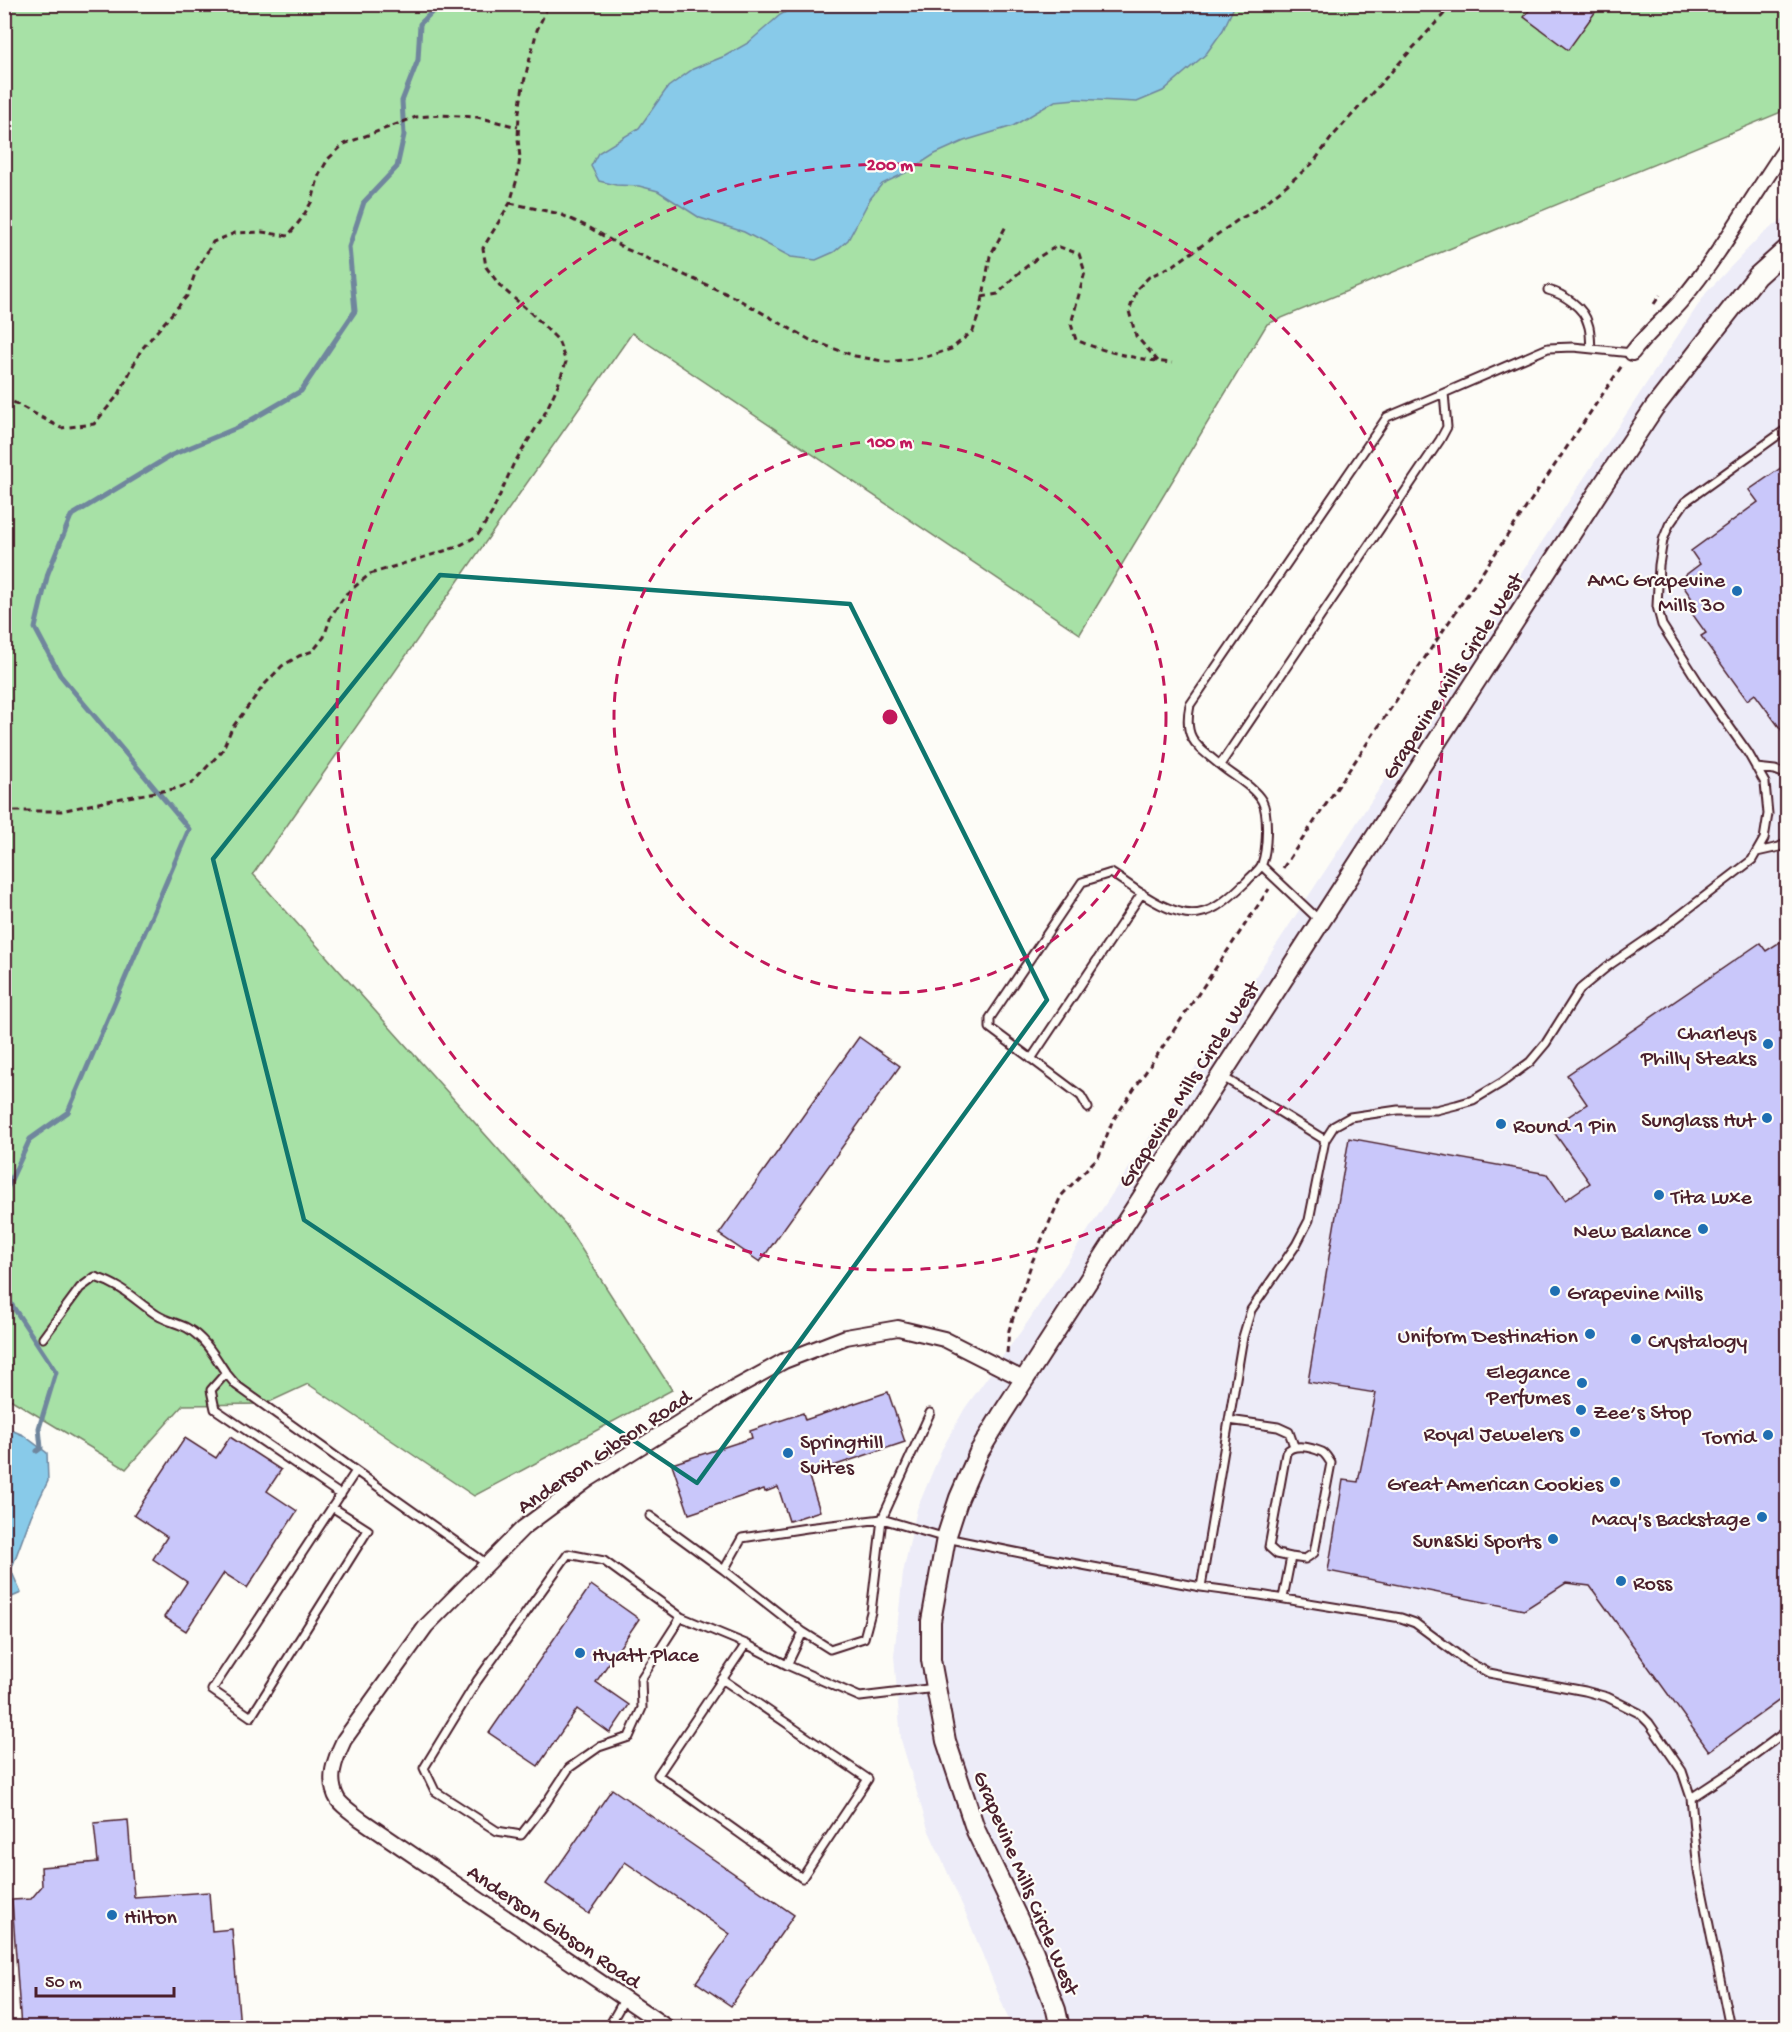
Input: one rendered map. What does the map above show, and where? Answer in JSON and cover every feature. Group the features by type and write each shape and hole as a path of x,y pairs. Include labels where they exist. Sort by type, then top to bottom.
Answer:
{"street":[{"path":"1628,352 1679,302 1712,260 1788,145"},
{"name":"Grapevine Mills Circle West","path":"1060,2028 1056,2010 1034,1952 976,1831 946,1741 931,1660 931,1621 946,1538 959,1498 979,1452 1320,921 1654,408 1753,281 1788,248"},
{"name":"Anderson Gibson Road","path":"668,2028 360,1820 339,1801 332,1782 334,1760 344,1740 426,1626 523,1528 589,1479 726,1393 784,1360 846,1337 898,1328 944,1340 1025,1380"}],"lane":[{"path":"1548,290 1558,292 1581,310 1588,323 1591,348"},
{"path":"1088,1108 1081,1096 990,1028 990,1018 1082,882 1112,873 1179,912 1197,914 1218,906 1262,866 1268,820 1263,803 1257,793 1193,743 1186,723 1190,705 1387,417 1548,348 1591,348 1628,352"},
{"path":"1220,765 1440,440 1447,427 1444,393"},
{"path":"1201,1587 1243,1337 1251,1310 1296,1245 1309,1220 1324,1140 1334,1126 1350,1117 1398,1110 1436,1110 1473,1100 1503,1082 1530,1062 1546,1043 1580,989 1752,860 1764,839 1768,814 1765,783 1662,626 1657,606 1659,565 1663,540 1669,525 1685,502 1788,428"},
{"path":"1756,768 1776,770 1788,775"},
{"path":"1757,852 1779,847 1788,842"},
{"path":"1262,866 1320,921"},
{"path":"1031,1059 1142,892"},
{"path":"1221,1075 1324,1140"},
{"path":"43,1338 80,1288 95,1277 111,1282 126,1290 159,1317 186,1327 201,1338 236,1386 488,1564"},
{"path":"226,1373 211,1390 215,1409 340,1495"},
{"path":"650,1516 803,1632 830,1649 864,1638 871,1612 882,1519 930,1413"},
{"path":"1229,1420 1278,1427 1289,1432 1294,1446"},
{"path":"1294,1446 1322,1452 1331,1463 1314,1553 1305,1559 1291,1557 1277,1554 1269,1547 1286,1453 1294,1446"},
{"path":"332,1507 368,1530 251,1717 212,1690 332,1507 356,1471"},
{"path":"724,1570 742,1538 882,1519 946,1538 1201,1587 1401,1618 1415,1623 1465,1660 1489,1673 1585,1691 1621,1702 1644,1718 1668,1748 1682,1771 1691,1798 1695,1852 1730,2028"},
{"path":"681,1617 640,1679 642,1708 629,1737 599,1747 569,1768 521,1835 497,1831 435,1791 424,1768 477,1681 568,1554 604,1561 681,1617 747,1644 787,1665 860,1697 936,1688"},
{"path":"1282,1598 1291,1557"},
{"path":"787,1665 803,1632"},
{"path":"722,1679 868,1779 802,1878 658,1775 722,1679 747,1644"},
{"path":"1691,1798 1788,1730"},
{"path":"608,2028 625,1998"}],"path":[{"path":"4,809 61,811 174,789 192,783 222,751 232,728 264,685 282,666 312,651 324,637 331,616 346,594 370,574 457,547 477,536 496,504 513,465 544,415 566,362 558,340 501,287 486,267 483,248 510,203 520,158 519,112 537,30 549,4"},
{"path":"1158,361 1136,336 1129,311 1137,289 1149,277 1174,265 1238,220 1258,209 1306,169 1332,137 1453,4"},
{"path":"4,397 61,428 94,424 118,394 141,350 187,296 196,270 213,242 235,233 262,232 288,236 312,201 319,176 328,159 344,144 416,117 441,115 477,117 518,128"},
{"path":"510,203 560,214 626,249 736,298 810,340 855,356 888,362 926,357 951,349 973,331 990,256 1006,226"},
{"path":"982,297 998,294 1037,258 1057,246 1079,255 1085,272 1071,324 1076,340 1131,358 1172,363"},
{"path":"1654,304 1660,296"},
{"path":"1002,1368 1005,1364 1009,1343 1009,1330 1032,1262 1061,1196 1099,1156 1112,1122 1623,363 1628,352"}],"highlighted area":[{"path":"440,575 850,604 1047,1000 697,1483 304,1220 213,859"}],"shaded area":[{"path":"1787,216 1787,2027 1012,2028 964,1909 928,1829 901,1740 894,1656 903,1573 917,1509 942,1449 965,1408 1027,1323 1706,293 1761,235"}],"green space":[{"path":"5,5 1787,5 1787,103 1779,113 1267,324 1080,634 632,333 253,874 566,1225 672,1390 474,1496 308,1384 265,1404 183,1405 126,1469 5,1396"}],"water":[{"path":"1232,4 1233,9 1223,30 1206,54 1163,91 1137,102 1076,99 1055,101 1013,126 964,141 935,154 907,172 882,184 870,199 848,240 834,252 816,260 791,257 744,232 700,218 658,191 599,181 591,166 598,153 639,128 668,87 693,69 725,56 748,43 780,15 798,5"},
{"path":"4,1427 23,1435 47,1453 48,1481 31,1516 11,1570 21,1593 5,1600"}],"building":[{"path":"1534,4 1601,4 1568,50 1524,17"},
{"name":"AMC Grapevine Mills 30","path":"1788,463 1788,739 1755,694 1747,700 1701,636 1706,633 1688,608 1695,603 1679,580 1700,564 1691,551 1758,502 1749,490"},
{"name":"Grapevine Mills","path":"1788,937 1788,1694 1709,1751 1590,1586 1566,1583 1524,1610 1328,1571 1343,1480 1358,1482 1376,1393 1308,1382 1349,1138 1547,1174 1565,1200 1590,1183 1551,1128 1587,1104 1567,1075 1760,943 1766,951"},
{"path":"859,1037 900,1066 760,1262 719,1234"},
{"name":"SpringHill Suites","path":"888,1392 905,1442 815,1472 816,1475 809,1477 820,1511 789,1521 778,1487 765,1492 764,1489 689,1514 672,1464 752,1438 750,1431 803,1413 805,1420"},
{"path":"230,1437 281,1470 267,1491 297,1511 247,1588 224,1573 186,1631 164,1617 187,1582 153,1559 167,1537 134,1515 185,1438 216,1458"},
{"name":"Hyatt Place","path":"591,1585 639,1619 596,1682 629,1705 610,1733 577,1709 538,1766 489,1733"},
{"path":"612,1789 794,1915 731,2006 696,1982 730,1934 625,1862 589,1914 546,1884"},
{"name":"Hilton","path":"128,1820 134,1897 209,1892 212,1931 232,1929 240,2028 21,2028 12,1900 31,1899 42,1886 41,1867 98,1862 94,1823"}],"waterway":[{"path":"4,1195 30,1139 68,1112 189,829 60,675 35,628 48,573 71,516 172,455 239,427 301,391 355,311 349,247 364,202 397,167 404,135 402,101 418,60 420,24 440,4"},
{"path":"4,1293 56,1372 39,1428 41,1448 37,1451"}],"place":[{"name":"AMC Grapevine Mills 30","path":"1737,591"},
{"name":"Charleys Philly Steaks","path":"1768,1044"},
{"name":"Sunglass Hut","path":"1767,1118"},
{"name":"Round 1 Pin","path":"1501,1124"},
{"name":"Tita Luxe","path":"1659,1195"},
{"name":"New Balance","path":"1703,1229"},
{"name":"Grapevine Mills","path":"1555,1291"},
{"name":"Uniform Destination","path":"1590,1334"},
{"name":"Crystalogy","path":"1636,1339"},
{"name":"Elegance Perfumes","path":"1582,1383"},
{"name":"Zee’s Stop","path":"1581,1410"},
{"name":"Royal Jewelers","path":"1575,1432"},
{"name":"Torrid","path":"1768,1435"},
{"name":"SpringHill Suites","path":"788,1453"},
{"name":"Great American Cookies","path":"1615,1482"},
{"name":"Macy's Backstage","path":"1762,1517"},
{"name":"Sun&Ski Sports","path":"1553,1539"},
{"name":"Ross","path":"1621,1581"},
{"name":"Hyatt Place","path":"580,1653"},
{"name":"Hilton","path":"112,1915"}]}
